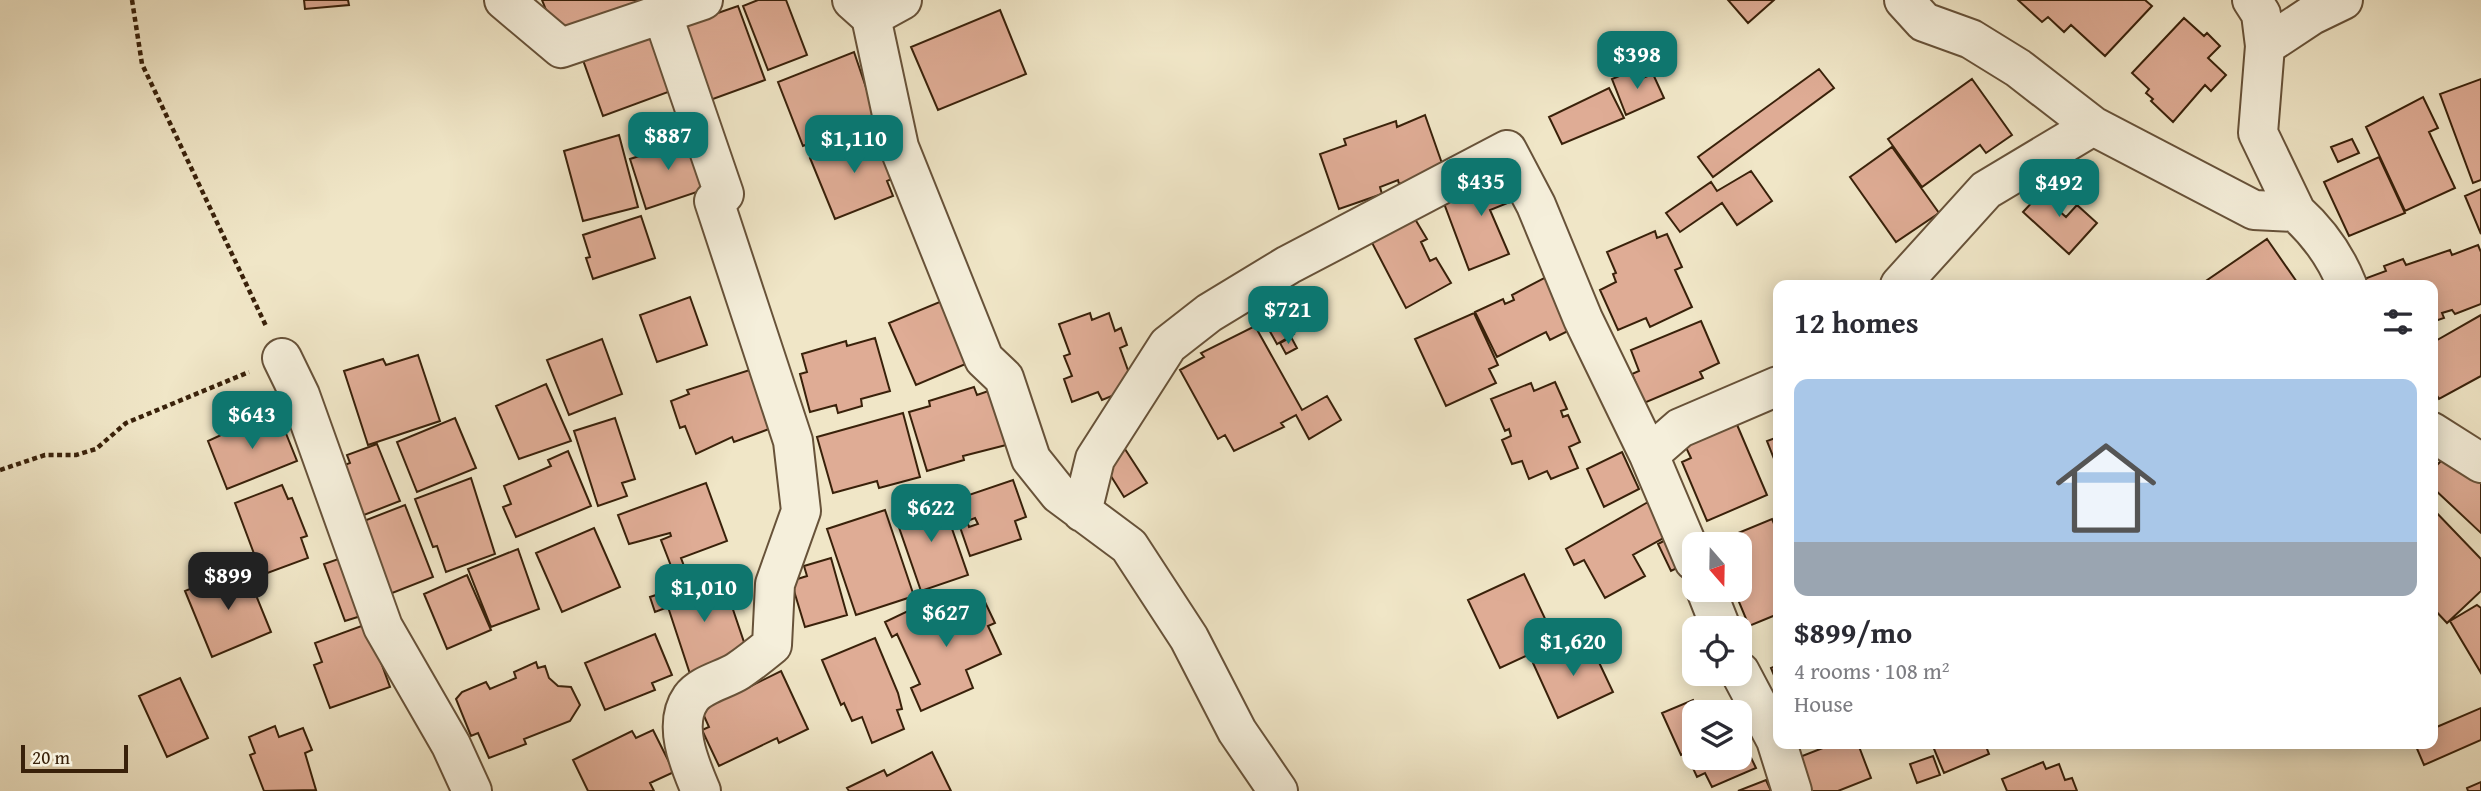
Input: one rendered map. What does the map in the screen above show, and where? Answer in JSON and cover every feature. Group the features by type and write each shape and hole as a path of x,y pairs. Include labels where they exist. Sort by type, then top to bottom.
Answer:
{"street":[{"path":"504,0 561,48 704,0"},
{"path":"1904,0 1924,22 1970,39 2018,68 2093,126 2254,210 2296,212"},
{"path":"2252,0 2262,14 2265,46 2258,133 2296,212 2311,225 2339,266 2345,280"},
{"path":"2265,46 2312,15 2343,0"},
{"path":"875,6 899,146 984,359 1004,378 1031,459 1059,494 1129,546 1189,638 1237,731 1278,791"},
{"path":"662,13 724,194 714,201 793,441 801,510 775,584 772,645 736,672 704,688 691,698 683,727 684,742 701,791"},
{"path":"1905,280 1986,190 2093,126"},
{"path":"1082,512 1095,459 1168,345 1209,313 1288,265 1507,150 1536,205 1583,320 1648,455 1682,533"},
{"path":"282,358 300,395 383,627 451,745 472,791"},
{"path":"1648,455 1679,428 1773,388"},
{"path":"2438,436 2481,463"},
{"path":"1747,686 1773,734"},
{"path":"1779,749 1792,791"}],"path":[{"path":"0,470 45,455 76,455 96,449 126,423 282,358 142,64 132,0"}],"building":[{"path":"304,0 348,0 349,5 305,9"},
{"path":"542,0 641,0 643,6 558,40"},
{"path":"758,0 786,0 807,55 768,70 743,6"},
{"path":"1728,0 1774,0 1748,23"},
{"path":"2018,0 2145,0 2152,6 2105,56 2071,25 2064,32 2048,17 2042,22"},
{"path":"738,6 765,80 702,103 673,20 715,14"},
{"path":"1000,10 1026,74 938,110 911,47"},
{"path":"2184,18 2204,36 2207,33 2220,46 2208,58 2226,75 2211,91 2205,85 2173,122 2151,101 2153,99 2146,93 2149,89 2132,73"},
{"path":"658,32 679,88 603,116 583,60"},
{"path":"854,52 876,117 803,146 778,82"},
{"path":"1636,69 1640,79 1653,74 1664,98 1626,115 1612,79"},
{"path":"1819,69 1834,88 1713,177 1698,157"},
{"path":"1972,79 2012,135 1986,153 1980,145 1922,187 1888,139"},
{"path":"2481,79 2481,180 2473,183 2440,94"},
{"path":"1609,88 1624,118 1562,144 1549,117"},
{"path":"2423,97 2438,128 2429,132 2455,188 2405,211 2366,127"},
{"path":"1425,115 1445,172 1399,184 1398,180 1380,187 1382,194 1339,209 1320,154 1346,145 1344,139 1396,121 1397,127"},
{"path":"684,132 709,188 646,209 630,159 655,151 653,143"},
{"path":"876,132 894,178 887,181 893,196 835,219 810,158"},
{"path":"619,135 638,207 583,221 564,151"},
{"path":"2352,139 2359,153 2338,162 2331,147"},
{"path":"1892,147 1939,213 1896,242 1850,177"},
{"path":"2379,157 2405,213 2349,236 2324,182"},
{"path":"1511,171 1520,198 1490,210 1509,254 1469,270 1442,198"},
{"path":"1751,171 1772,201 1737,225 1722,203 1680,232 1666,213 1711,182 1717,191"},
{"path":"2051,182 2067,196 2057,209 2066,217 2077,205 2097,223 2069,254 2023,212"},
{"path":"2481,189 2481,234 2465,196"},
{"path":"1412,214 1427,239 1421,242 1430,261 1436,258 1451,283 1406,308 1369,237"},
{"path":"641,216 655,258 593,279 586,258 590,257 583,235"},
{"path":"1655,231 1657,238 1667,234 1682,267 1675,270 1692,307 1650,327 1646,318 1618,330 1600,290 1616,282 1613,274 1616,273 1607,252"},
{"path":"2267,239 2296,280 2207,280"},
{"path":"2478,245 2481,252 2481,304 2455,314 2452,310 2442,313 2444,318 2438,320 2438,280 2364,279 2386,271 2384,266 2403,259 2406,265 2450,250 2452,255"},
{"path":"1548,276 1574,328 1550,340 1546,332 1497,357 1475,312 1503,299 1505,304 1514,300 1512,295"},
{"path":"1270,292 1294,334 1277,344 1268,328 1264,330 1249,305"},
{"path":"690,297 707,345 657,362 640,315"},
{"path":"942,301 968,363 916,385 889,323"},
{"path":"1090,313 1092,320 1109,313 1115,331 1121,328 1127,345 1120,348 1134,387 1102,400 1098,392 1072,402 1064,379 1072,376 1064,356 1070,354 1059,324"},
{"path":"1474,313 1498,365 1489,369 1496,383 1446,406 1415,339"},
{"path":"2481,315 2481,376 2439,399 2438,397 2438,340"},
{"path":"1701,321 1719,363 1700,372 1703,378 1644,403 1632,374 1639,371 1631,350"},
{"path":"1255,326 1302,410 1327,396 1341,420 1309,439 1296,415 1281,423 1284,427 1234,451 1225,435 1218,439 1180,370 1204,357 1201,353"},
{"path":"1291,337 1297,348 1286,354 1280,343"},
{"path":"875,338 890,391 861,399 862,406 838,413 836,405 810,412 800,374 807,372 802,354 846,341 847,346"},
{"path":"602,339 622,394 569,415 547,360"},
{"path":"418,355 440,421 368,445 344,371 383,359 386,365"},
{"path":"756,368 777,426 734,442 732,437 696,454 685,426 680,428 671,401 689,394 687,390"},
{"path":"1555,382 1567,409 1561,411 1563,417 1568,415 1580,442 1569,447 1578,468 1551,479 1547,471 1529,479 1522,461 1512,464 1502,440 1511,436 1509,429 1505,431 1491,399 1531,383 1534,391"},
{"path":"546,384 571,441 519,459 496,406"},
{"path":"974,387 977,395 997,388 1014,443 963,456 964,460 927,471 909,412 930,406 929,401"},
{"path":"271,412 280,433 285,431 297,461 227,489 208,441"},
{"path":"903,413 920,477 879,488 877,481 833,493 817,437"},
{"path":"1732,413 1767,495 1707,521 1682,462 1691,458 1682,439"},
{"path":"455,418 476,468 417,492 397,442"},
{"path":"615,418 635,479 622,483 627,496 598,506 574,431"},
{"path":"1773,439 1773,456 1767,441"},
{"path":"377,444 400,501 351,520 332,470 350,463 347,455"},
{"path":"1123,446 1147,483 1124,497 1099,457"},
{"path":"568,451 591,506 516,537 503,507 511,504 504,486 551,466 548,460"},
{"path":"1622,452 1639,489 1604,507 1587,469"},
{"path":"2450,452 2481,482 2481,533 2438,493 2438,464"},
{"path":"471,478 495,554 446,572 437,546 433,547 415,499"},
{"path":"1013,480 1026,517 1015,521 1021,539 970,556 951,501","holes":["975,518 978,524 969,527 967,521"]},
{"path":"706,483 727,541 681,558 684,566 673,571 661,540 671,536 670,533 629,544 618,515"},
{"path":"282,485 288,499 292,498 307,536 301,538 308,558 262,575 235,503"},
{"path":"941,497 968,575 921,591 894,513"},
{"path":"1648,502 1667,536 1633,555 1645,576 1605,598 1584,560 1574,565 1566,549"},
{"path":"405,505 433,577 382,597 351,526"},
{"path":"885,510 914,596 856,615 827,529"},
{"path":"2438,514 2481,559 2481,591 2447,623 2438,613"},
{"path":"1772,519 1773,616 1752,625 1752,616 1745,616 1739,602 1752,602 1752,532 1741,532"},
{"path":"594,528 620,587 562,612 536,553"},
{"path":"1669,538 1682,566 1671,571 1658,544"},
{"path":"518,549 539,609 491,627 468,569"},
{"path":"344,557 364,615 345,621 324,564"},
{"path":"831,558 847,615 805,627 791,581 807,576 804,566"},
{"path":"244,566 271,632 212,657 185,591"},
{"path":"721,574 749,657 691,677 668,607 655,612 650,597"},
{"path":"1524,574 1556,642 1500,668 1468,600"},
{"path":"467,575 491,630 447,649 424,594"},
{"path":"975,597 978,605 985,602 995,623 988,626 1001,654 966,670 973,688 921,711 911,688 920,684 897,634 892,637 885,622 910,610 916,624"},
{"path":"2477,605 2481,608 2481,673 2450,621"},
{"path":"367,624 390,687 330,708 314,665 322,662 315,643"},
{"path":"655,634 672,675 652,683 655,690 605,710 585,663"},
{"path":"1587,637 1613,692 1558,718 1533,663"},
{"path":"875,638 898,693 902,709 897,710 904,729 872,743 862,717 852,721 844,703 841,705 822,660"},
{"path":"536,662 538,668 545,666 549,678 558,686 571,687 580,705 570,721 524,739 526,744 489,758 478,733 471,736 456,699 462,692 486,682 490,689 516,678 514,672"},
{"path":"781,671 808,729 779,743 777,738 719,766 702,730 709,727 700,707 727,694 729,697"},
{"path":"180,678 208,738 167,757 139,696"},
{"path":"1682,705 1682,755 1681,755 1662,713"},
{"path":"2481,708 2481,740 2424,765 2417,749 2438,749 2438,726"},
{"path":"275,726 279,737 303,728 312,750 305,753 316,790 264,791 250,755 255,753 249,737"},
{"path":"653,730 674,772 650,783 654,791 588,791 573,760 632,731 636,738"},
{"path":"1820,749 1860,749 1871,778 1838,791 1810,791 1797,758"},
{"path":"1934,749 1987,749 1989,754 1944,773"},
{"path":"932,752 951,791 849,791 847,788 884,770 887,776"},
{"path":"1933,756 1940,775 1917,783 1910,764"},
{"path":"2043,762 2046,769 2059,764 2065,780 2072,778 2077,791 2007,791 2002,779"},
{"path":"1694,770 1751,770 1712,787 1705,773 1697,777"},
{"path":"1766,780 1771,791 1738,791"},
{"path":"2481,782 2481,791 2468,791 2467,788"}]}
